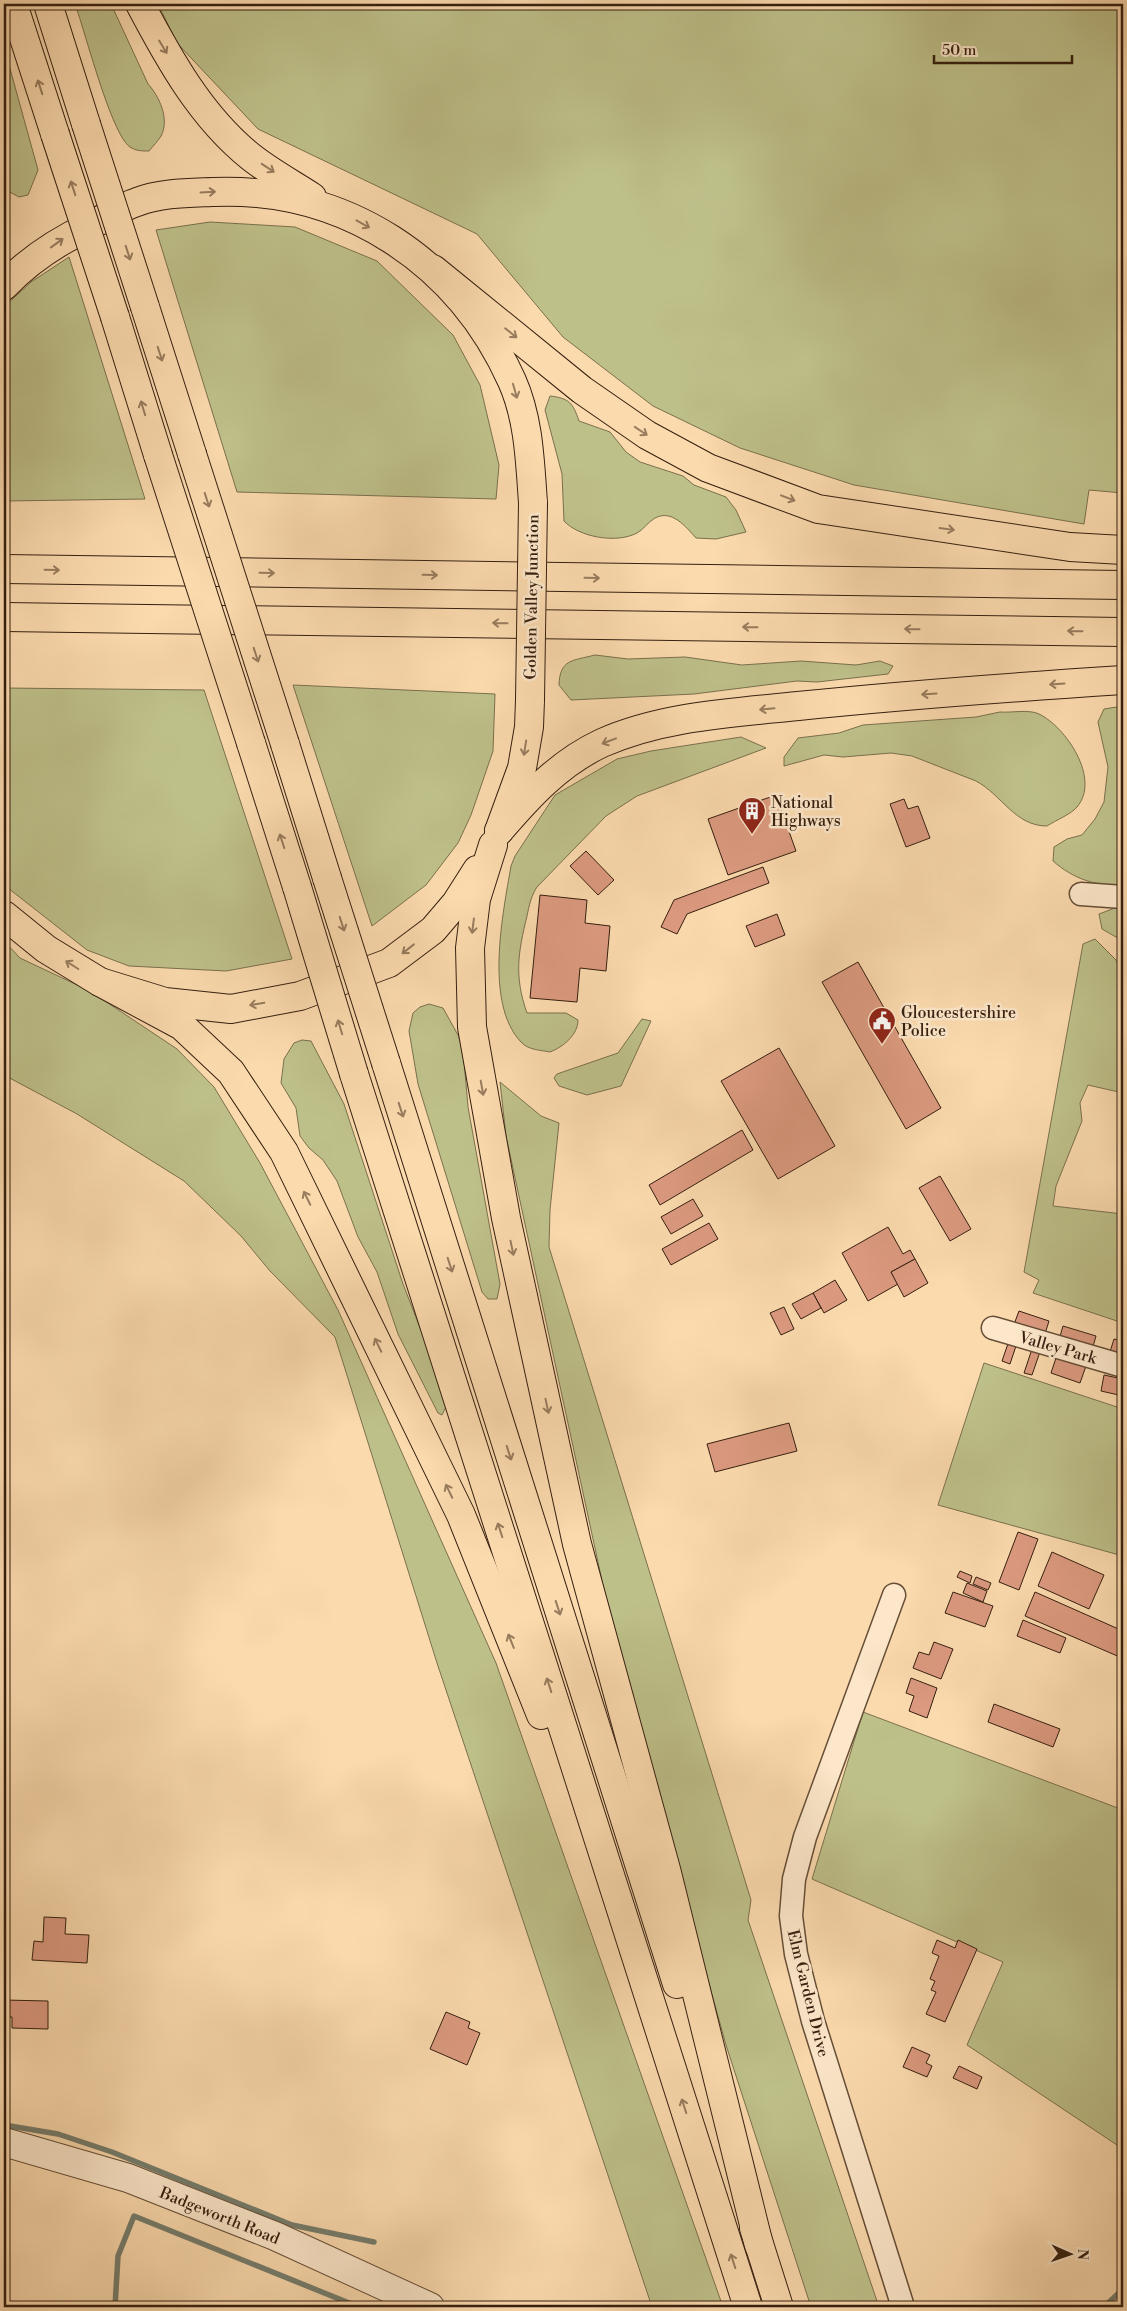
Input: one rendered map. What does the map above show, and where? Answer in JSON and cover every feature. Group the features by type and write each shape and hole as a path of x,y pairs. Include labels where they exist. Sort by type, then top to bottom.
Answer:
{"highway":[{"path":"14,4 748,2307"},
{"path":"48,4 285,744 779,2307"},
{"path":"140,4 161,44 192,94 224,130 251,157 331,209"},
{"name":"Golden Valley Junction","path":"4,286 18,272 64,238 137,201 182,193 228,191 267,193 331,209 399,243 433,269 462,300 483,327 512,382 529,441 532,503 529,727 522,768 496,838 456,903 432,930 389,963 300,996 231,1009 165,1002 100,982 46,949 4,915"},
{"path":"433,269 582,390 647,435 708,468 818,510 1070,547 1123,550"},
{"path":"4,569 1123,585"},
{"path":"4,617 1123,632"},
{"path":"759,2245 666,1872 577,1544 506,1218 472,1027 472,938 476,899 496,838 530,795 554,772 601,744 641,728 702,716 879,698 1123,680"},
{"path":"100,982 182,1026 231,1072 284,1152 461,1515 632,1946"}],"street":[{"path":"1081,894 1123,897"},
{"name":"Valley Park","path":"993,1328 1123,1366"},
{"name":"Elm Garden Drive","path":"894,1596 805,1837 794,1879 791,1916 796,1954 813,2021 902,2307"},
{"name":"Badgeworth Road","path":"4,2142 128,2178 275,2236 430,2307"}],"green space":[{"path":"75,4 111,4 148,84 159,101 164,115 160,138 149,151 141,151 130,147 115,123 99,81"},
{"path":"158,4 1123,4 1123,493 1089,490 1084,524 854,485 740,448 653,406 563,337 477,234 258,129 177,43"},
{"path":"4,47 38,170 28,195 19,197 6,190 4,186"},
{"path":"210,222 295,227 377,261 453,335 480,385 499,465 496,499 237,492 156,230"},
{"path":"69,257 145,499 4,501 4,307 31,282"},
{"path":"550,396 562,398 569,402 575,410 579,421 610,432 626,452 640,462 683,476 694,485 726,497 736,510 746,532 716,539 696,538 678,520 667,516 655,518 637,533 619,538 588,535 571,527 564,521 562,474 545,410"},
{"path":"595,655 628,659 685,657 742,665 801,661 856,665 880,661 893,666 888,674 817,682 797,681 694,694 571,700 559,685 562,670 569,662"},
{"path":"293,685 495,694 493,751 471,815 458,843 426,885 372,926"},
{"path":"4,688 204,690 292,959 226,971 129,966 87,950 8,888 4,882"},
{"path":"1123,706 1123,884 1114,885 1095,883 1077,877 1053,861 1054,847 1067,839 1082,835 1095,819 1104,802 1108,767 1098,722 1104,709"},
{"path":"1025,711 1039,714 1060,730 1077,755 1083,769 1085,782 1083,795 1077,807 1047,826 1036,825 1026,821 976,781 912,756 891,753 843,757 824,755 784,766 784,757 798,738 839,733 863,725 976,717 1000,712"},
{"path":"741,737 766,748 637,796 606,816 537,887 529,905 521,942 519,964 520,987 527,1013 566,1013 578,1020 573,1035 565,1044 555,1050 550,1052 524,1045 510,1025 503,1005 499,982 501,932 511,866 515,856 555,795 617,759 651,751"},
{"path":"1123,905 1123,939 1102,929 1099,914"},
{"path":"1095,939 1116,960 1123,977 1123,1093 1088,1085 1080,1103 1082,1121 1056,1186 1053,1206 1123,1214 1123,1323 1033,1293 1039,1280 1024,1272 1083,944"},
{"path":"4,941 20,958 90,991 177,1049 214,1087 260,1163 338,1310 496,1663 723,2307 652,2307 437,1663 335,1337 270,1271 241,1236 184,1181 77,1114 4,1075"},
{"path":"429,1004 443,1008 458,1035 463,1049 468,1107 500,1284 497,1299 488,1299 482,1292 418,1084 409,1031 413,1013 420,1007"},
{"path":"642,1019 651,1021 621,1086 587,1095 559,1086 554,1078 557,1074 618,1053"},
{"path":"302,1040 311,1041 344,1104 403,1284 445,1392 446,1407 442,1415 438,1413 398,1334 377,1272 358,1237 337,1181 323,1160 309,1148 300,1136 296,1108 281,1083 284,1059 294,1043"},
{"path":"500,1082 541,1116 559,1123 550,1210 549,1247 751,1900 748,1920 879,2307 811,2307 726,2045 620,1664 506,1136"},
{"path":"984,1363 1123,1409 1123,1556 938,1505"},
{"path":"863,1712 1123,1810 1123,2149 967,2045 1003,1962 812,1879"}],"building":[{"name":"National Highways","path":"776,795 796,851 728,875 708,819"},
{"path":"904,799 908,809 918,806 930,838 906,847 890,804"},
{"path":"586,851 614,880 598,895 570,866"},
{"path":"763,867 769,883 687,914 677,934 661,927 674,900"},
{"path":"540,895 587,900 585,923 610,926 606,971 580,968 577,1002 530,998"},
{"path":"777,914 785,935 755,947 746,926"},
{"name":"Gloucestershire Police","path":"858,962 941,1108 906,1129 822,982"},
{"path":"779,1048 835,1146 778,1179 721,1081"},
{"path":"742,1130 753,1150 660,1205 649,1185"},
{"path":"940,1176 971,1229 950,1241 919,1188"},
{"path":"693,1199 703,1216 671,1234 661,1217"},
{"path":"709,1223 718,1239 671,1265 662,1249"},
{"path":"888,1227 903,1254 910,1250 915,1259 891,1272 898,1284 868,1301 842,1253"},
{"path":"915,1259 928,1283 904,1297 891,1272"},
{"path":"835,1280 847,1300 824,1313 813,1293"},
{"path":"813,1293 821,1308 801,1319 792,1304"},
{"path":"784,1307 794,1329 781,1335 770,1313"},
{"path":"1019,1311 1049,1321 1044,1337 1013,1327"},
{"path":"1063,1326 1096,1336 1092,1350 1059,1340"},
{"path":"1011,1335 1019,1337 1010,1364 1002,1361"},
{"path":"1114,1339 1123,1341 1123,1358 1109,1355"},
{"path":"1034,1343 1042,1346 1032,1375 1024,1373"},
{"path":"1057,1355 1086,1366 1080,1383 1051,1373"},
{"path":"1104,1375 1123,1379 1123,1396 1101,1391"},
{"path":"789,1423 797,1451 715,1472 707,1444"},
{"path":"1018,1532 1038,1539 1019,1590 999,1582"},
{"path":"1052,1552 1104,1575 1089,1609 1038,1586"},
{"path":"960,1571 972,1576 970,1583 957,1577"},
{"path":"976,1577 991,1583 988,1590 973,1584"},
{"path":"967,1583 987,1591 983,1602 963,1593"},
{"path":"953,1592 993,1606 985,1627 945,1613"},
{"path":"1035,1592 1123,1631 1122,1658 1025,1616"},
{"path":"1023,1620 1066,1638 1060,1653 1017,1636"},
{"path":"934,1642 953,1649 941,1679 913,1668 919,1652 929,1655"},
{"path":"911,1678 937,1688 927,1718 909,1711 914,1696 906,1693"},
{"path":"994,1704 1060,1729 1053,1747 988,1722"},
{"path":"44,1917 66,1918 65,1934 89,1935 87,1963 32,1960 34,1941 43,1942"},
{"path":"937,1940 955,1948 958,1940 977,1949 945,2022 926,2014 936,1992 931,1990 935,1981 930,1979 939,1956 932,1953"},
{"path":"4,2000 48,2001 48,2029 12,2028 12,2017 4,2017"},
{"path":"446,2012 470,2022 468,2028 480,2033 467,2065 430,2049"},
{"path":"912,2047 930,2055 926,2063 932,2066 927,2077 903,2067"},
{"path":"959,2066 982,2077 977,2089 953,2078"}],"waterway":[{"path":"4,2125 58,2134 112,2152 292,2225 374,2242"},
{"path":"115,2307 118,2256 134,2216 359,2307"},
{"path":"1104,2307 1123,2289"}],"place":[{"name":"National Highways","path":"752,835"},
{"name":"Gloucestershire Police","path":"882,1045"}]}
